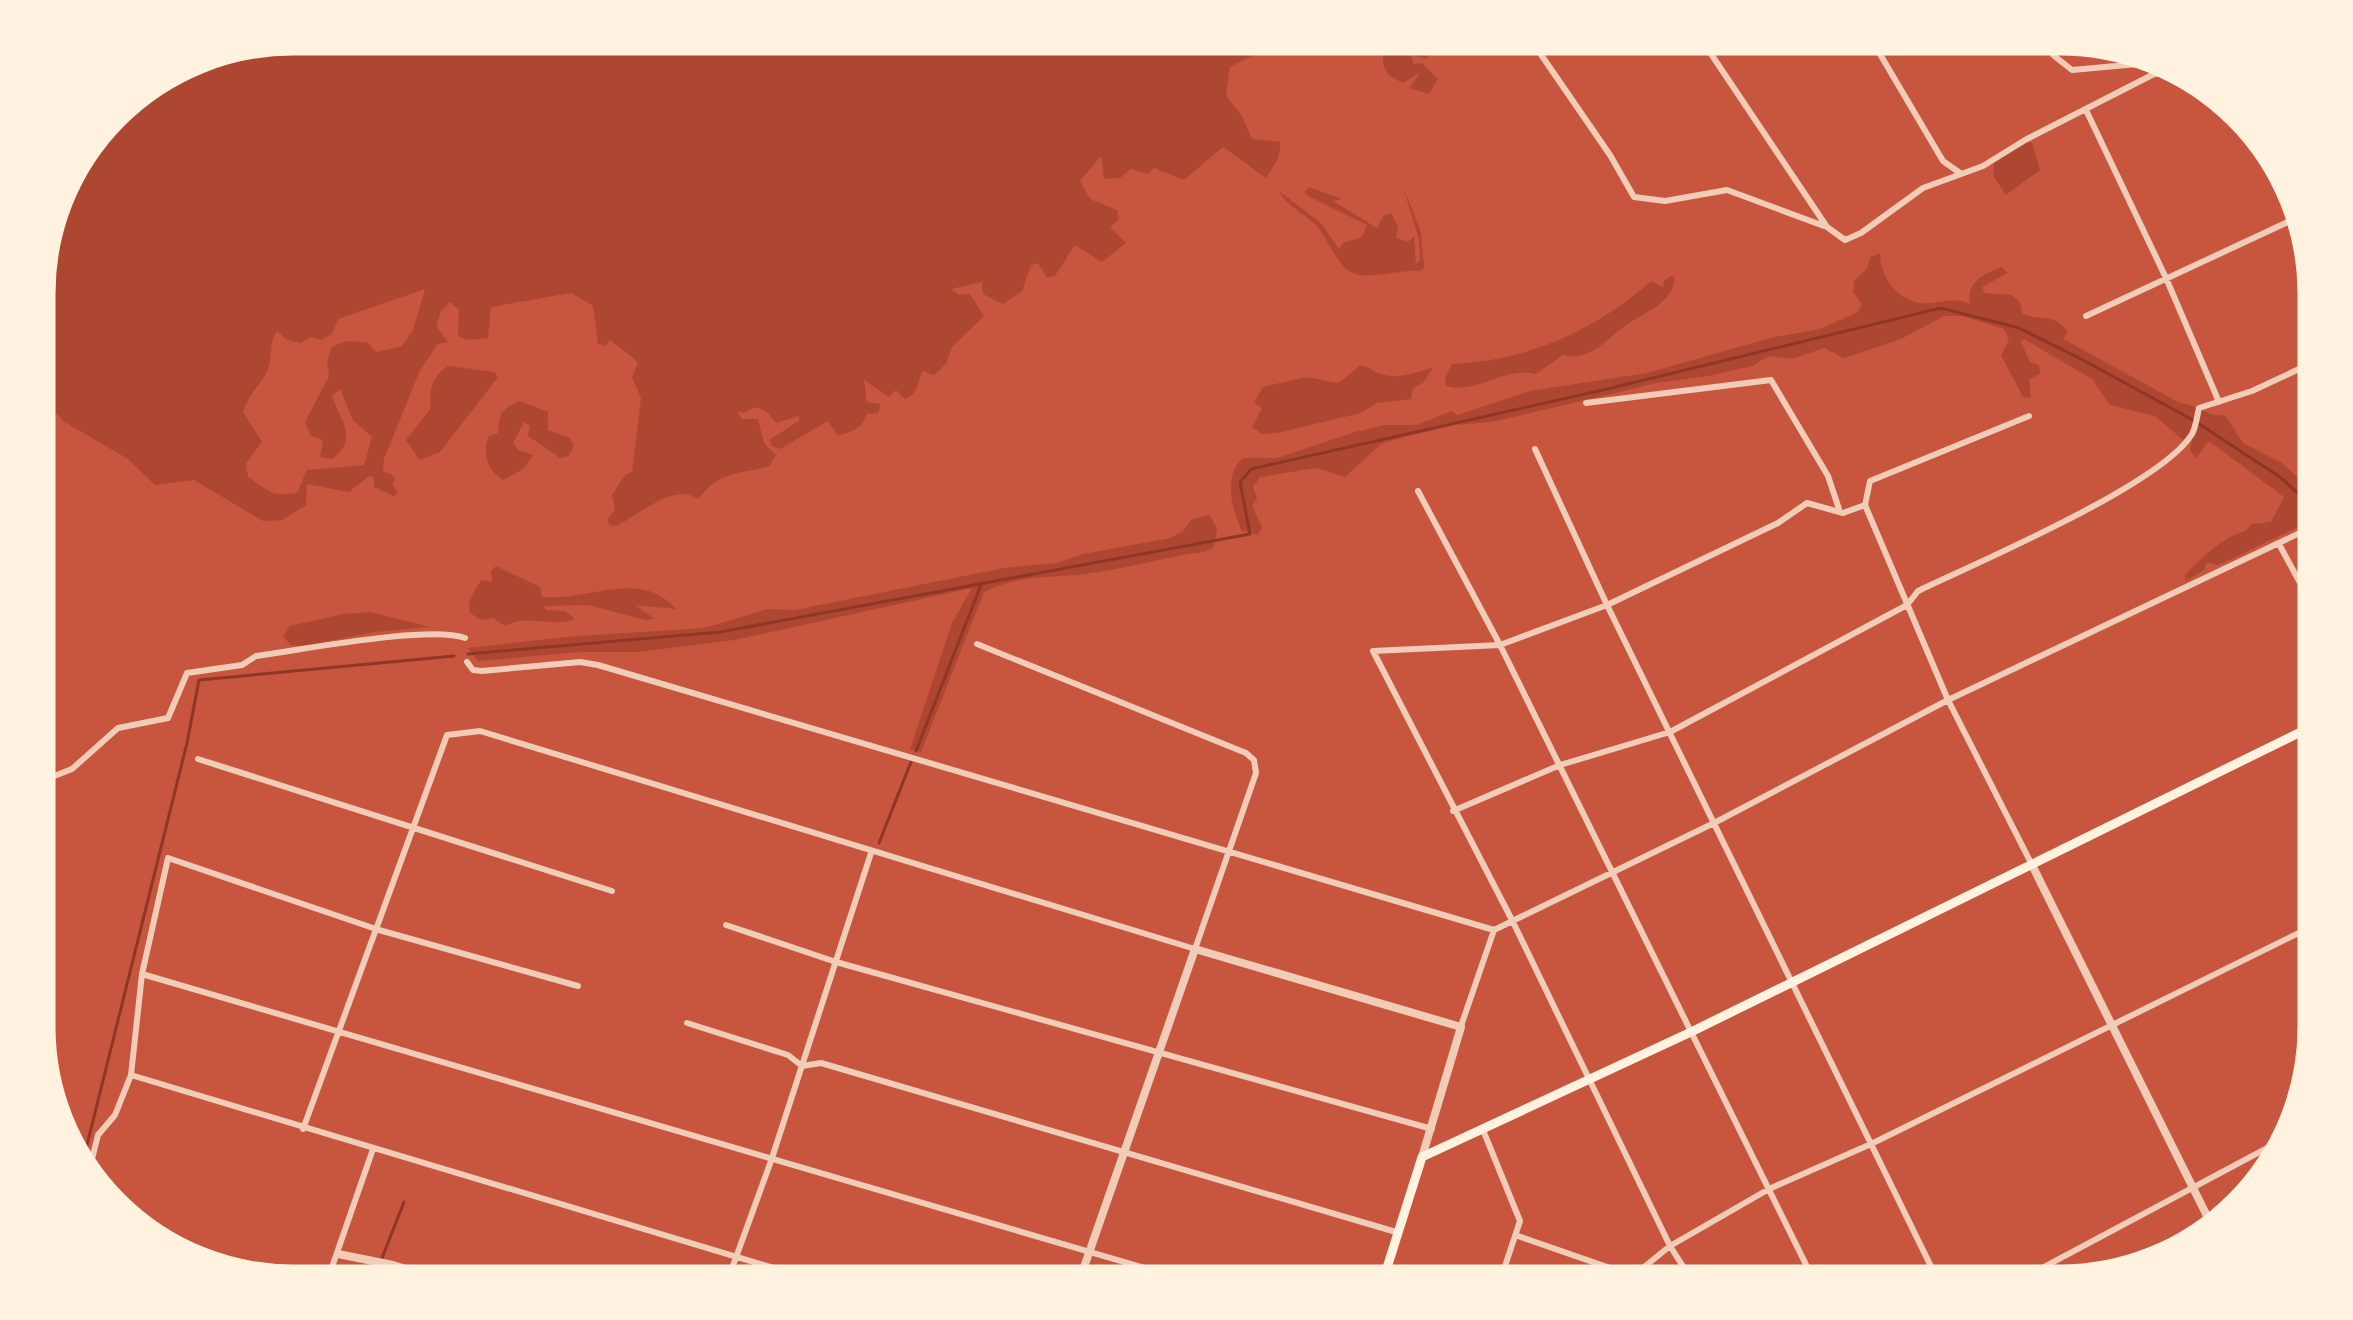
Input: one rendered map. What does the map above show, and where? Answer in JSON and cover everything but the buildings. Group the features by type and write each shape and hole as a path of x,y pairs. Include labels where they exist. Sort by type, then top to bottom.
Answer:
{"main road":[{"path":"1384,1271 1422,1157 1691,1032 2304,730"}],"street":[{"path":"1536,48 1634,197 1665,201 1726,190 1827,227"},
{"path":"1707,48 1833,235 1851,239 1923,188 1964,175 2164,72"},
{"path":"1876,48 1943,161 1964,175"},
{"path":"2050,48 2072,70 2144,63"},
{"path":"2086,110 2219,403"},
{"path":"2086,316 2293,219"},
{"path":"1453,811 1559,765 1670,732 1907,604 1918,591 2122,491 2178,450 2193,433 2199,408 2304,366"},
{"path":"1586,403 1771,380 1828,476 1843,513"},
{"path":"2029,416 1870,481 1864,505 1948,700 2209,1221"},
{"path":"1535,449 1934,1271"},
{"path":"1418,490 1500,645 1810,1271"},
{"path":"1686,1271 1373,651 1500,645 1607,605 1778,524 1807,503 1843,513 1864,505"},
{"path":"467,662 473,670 482,671 580,662 598,665 1494,930 1714,823 1948,700 2304,532"},
{"path":"2279,544 2304,590"},
{"path":"48,778 72,769 118,728 168,718 187,673 242,665 256,656 373,641 440,634 465,638"},
{"path":"977,644 1254,760 1256,773 1082,1272"},
{"path":"303,1129 448,735 480,731 871,853 1461,1027"},
{"path":"198,759 612,890"},
{"path":"730,1272 871,853"},
{"path":"91,1165 98,1135 115,1115 131,1075 142,974 168,858 379,930 578,986"},
{"path":"726,925 836,962 1432,1129"},
{"path":"1422,1157 1494,930"},
{"path":"1639,1271 1670,1246 1769,1189 1871,1144 2304,931"},
{"path":"142,974 1160,1272"},
{"path":"687,1023 788,1055 802,1066 820,1064 1396,1232"},
{"path":"131,1075 782,1272"},
{"path":"1483,1130 1520,1221 1504,1271"},
{"path":"2035,1271 2275,1143"},
{"path":"331,1272 373,1149"},
{"path":"1517,1236 1619,1271"},
{"path":"338,1254 416,1272"}],"shaded area":[{"path":"293,48 1267,48 1230,67 1226,96 1252,139 1281,142 1278,159 1266,178 1223,147 1184,180 1154,168 1148,174 1131,169 1120,178 1104,179 1101,156 1080,181 1090,199 1117,210 1119,219 1110,227 1126,243 1102,262 1075,245 1055,276 1047,278 1038,263 1031,265 1022,291 1003,304 983,294 982,282 951,289 970,294 984,316 952,347 946,364 934,375 923,371 910,396 905,399 896,390 889,397 864,380 867,402 881,404 878,413 867,414 856,429 838,436 828,421 780,449 769,440 799,421 799,416 776,423 755,407 737,411 742,419 758,419 764,443 776,455 769,466 721,479 699,499 679,494 668,497 616,526 607,520 615,510 612,495 632,472 641,398 632,377 638,362 610,340 605,346 598,344 593,306 571,293 491,307 488,338 458,336 459,310 450,302 441,311 436,326 448,342 438,344 420,370 384,459 383,472 395,480 392,485 398,492 394,496 374,487 374,477 369,476 349,492 307,484 306,505 282,520 263,521 194,480 155,485 128,459 63,421 48,403 48,293 53,245 73,185 89,157 131,109 170,81 214,61","holes":["425,289 413,330 402,346 376,352 367,342 346,341 332,347 329,376 305,422 311,436 323,440 320,457 332,459 346,436 332,396 340,389 352,419 372,437 364,465 307,470 297,493 275,493 248,477 246,463 262,442 243,412 268,369 277,331 301,343 311,337 321,340 332,334 338,319"]},
{"path":"1390,48 1430,52 1427,59 1411,55 1414,64 1422,63 1438,79 1429,94 1410,88 1420,72 1403,83 1390,75 1383,53"},
{"path":"2021,139 2032,143 2040,170 2006,195 1994,177 1993,156"},
{"path":"1309,187 1342,199 1333,201 1377,228 1383,216 1391,213 1398,227 1396,238 1408,242 1414,236 1416,264 1419,240 1403,187 1421,232 1424,267 1369,275 1349,271 1323,234 1279,191 1322,224 1339,249 1362,237 1367,225 1308,196 1304,192"},
{"path":"1880,253 1891,285 1904,297 1921,303 1957,300 1970,304 1974,284 2002,267 2008,273 1982,287 1985,293 2011,295 2020,302 2022,313 2061,325 2068,331 2063,339 2180,403 2225,415 2243,443 2282,463 2304,483 2304,524 2225,562 2207,562 2204,570 2185,581 2185,575 2221,543 2251,524 2271,522 2284,497 2209,441 2196,458 2190,450 2192,440 2182,439 2155,416 2110,405 2092,379 2024,339 2021,342 2030,362 2039,365 2040,374 2029,379 2031,398 2023,397 2001,355 2009,340 2004,329 1963,316 1944,316 1901,339 1844,358 1824,348 1792,359 1769,356 1752,366 1708,376 1404,437 1381,444 1345,477 1316,468 1260,477 1253,487 1257,498 1252,506 1262,527 1258,535 1242,531 1231,483 1243,458 1277,458 1355,432 1417,425 1451,411 1457,415 1530,391 1647,373 1770,338 1820,329 1858,312 1862,304 1853,292 1854,281 1867,269 1870,257"},
{"path":"1674,275 1671,291 1660,303 1592,351 1563,355 1536,374 1513,374 1469,387 1446,386 1452,364 1506,357 1558,340 1607,315 1651,281 1663,287 1664,280"},
{"path":"1361,365 1394,376 1434,367 1413,388 1411,399 1377,403 1361,413 1277,433 1262,434 1252,427 1262,408 1254,403 1263,387 1306,377 1338,383"},
{"path":"448,366 494,372 498,377 440,452 419,460 406,440 431,408 433,384"},
{"path":"520,401 548,412 548,430 570,438 574,445 569,456 560,458 528,436 530,426 524,422 513,443 534,455 523,469 503,480 487,461 487,443 489,436 498,433 504,410"},
{"path":"1210,515 1217,529 1214,547 1204,552 1098,572 1026,579 984,592 921,752 910,749 952,623 972,588 734,640 638,652 478,661 468,648 704,628 768,609 795,610 1170,538 1192,519"},
{"path":"496,566 540,587 542,597 630,588 647,590 676,609 635,605 655,619 646,620 588,605 544,606 575,619 505,626 470,613 469,601 481,580 492,582 491,571"},
{"path":"371,612 430,627 303,646 291,645 283,637 290,626"}],"waterway":[{"path":"468,654 720,632 1250,534 1240,482 1251,469 1941,308 2019,328 2081,359 2193,420 2280,477 2304,499"},
{"path":"916,751 981,585"},
{"path":"84,1155 199,680 454,656"},
{"path":"879,843 911,762"},
{"path":"382,1258 404,1202"},
{"path":"376,1272 378,1267"}]}
